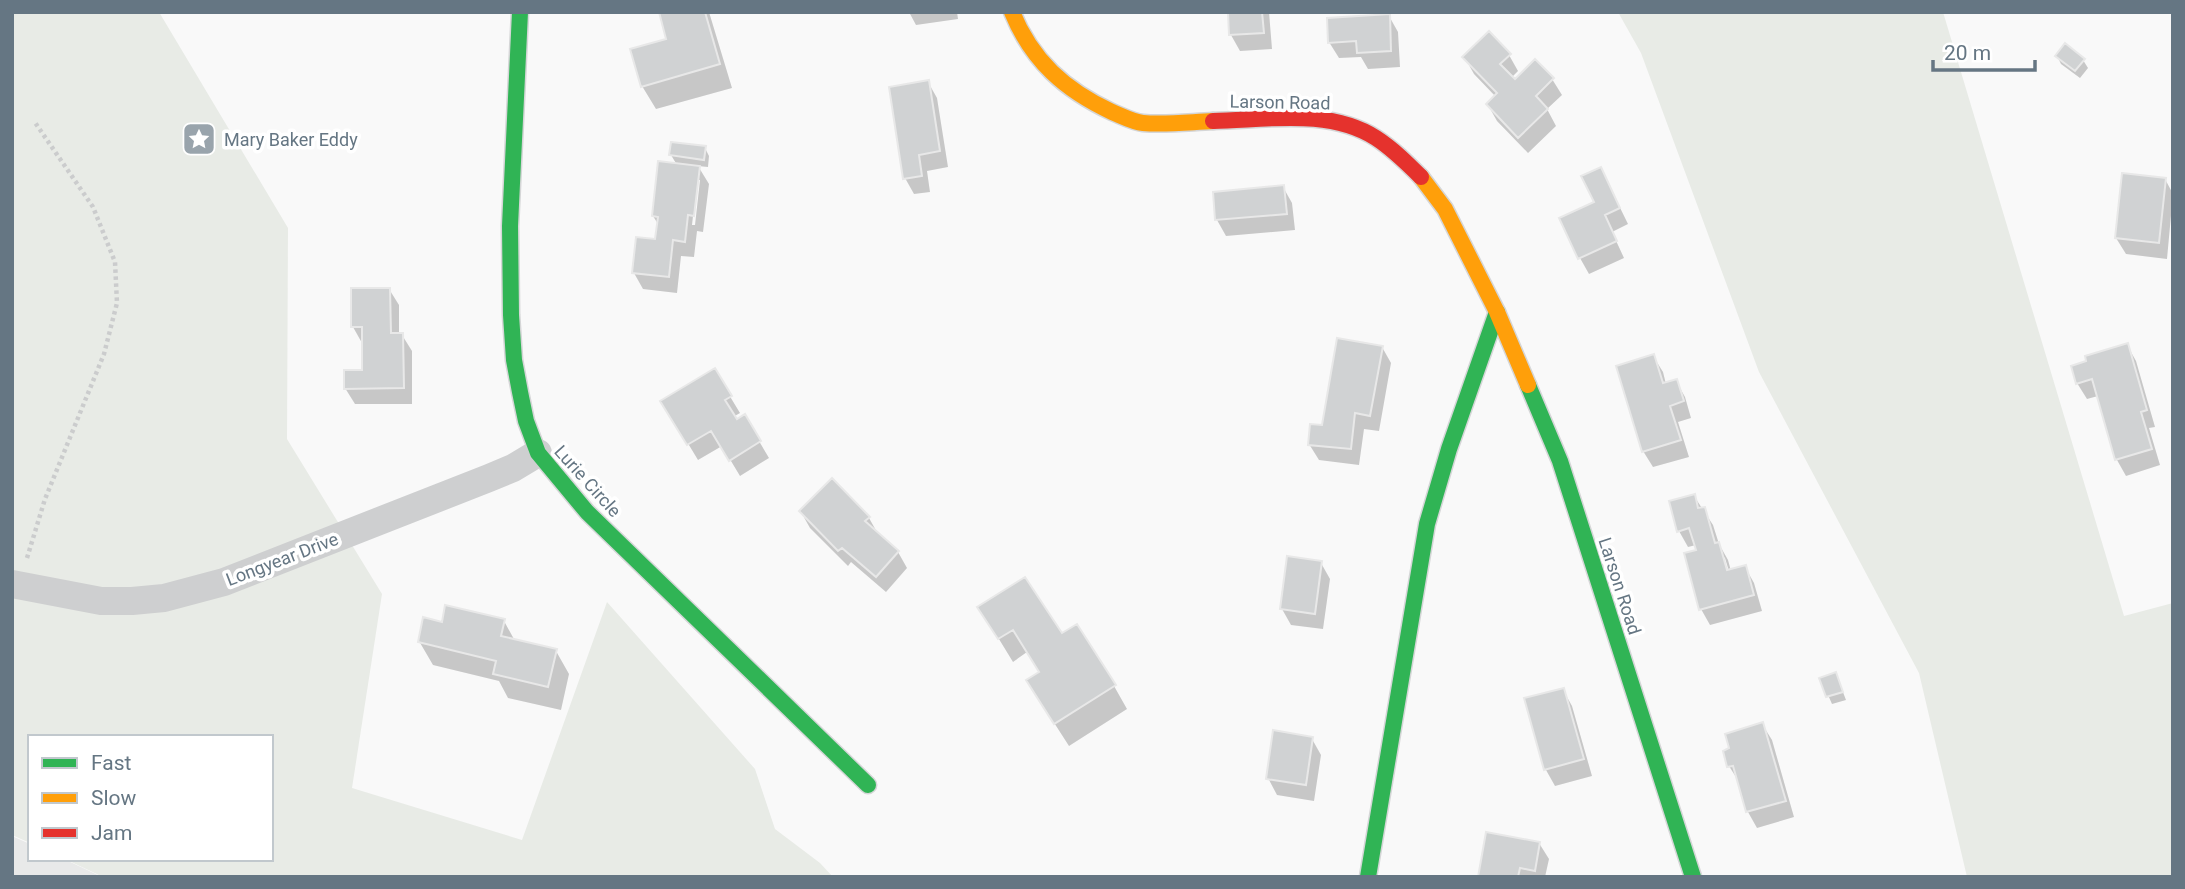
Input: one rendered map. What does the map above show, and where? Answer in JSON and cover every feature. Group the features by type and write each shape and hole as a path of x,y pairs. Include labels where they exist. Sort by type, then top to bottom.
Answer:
{"street":[{"name":"Lurie Circle","path":"520,12 510,226 511,315 514,360 520,392 526,421 538,453 587,512 868,785"},
{"name":"Larson Road","path":"1012,12 1031,50 1049,69 1090,101 1116,115 1141,123 1322,118 1349,124 1374,137 1392,149 1428,184 1446,209 1497,312 1560,461 1693,877"},
{"path":"1368,877 1426,524 1497,312"},
{"name":"Longyear Drive","path":"15,584 101,601 164,598 185,593 224,582 489,478 538,453"}],"path":[{"path":"15,584 45,499 104,354 117,303 115,262 93,208 34,121"}],"shaded area":[{"path":"12,12 159,12 288,228 287,439 382,594 352,788 522,840 607,602 755,769 775,829 820,863 833,877 103,877 69,861 273,861 273,735 28,735 28,842 12,835"},
{"path":"1618,12 1943,12 2124,616 2173,603 2173,877 1967,877 1919,673 1759,372 1641,53"},
{"path":"12,836 28,843 28,861 68,861 102,877 12,877"}],"building":[{"path":"659,12 705,12 720,64 641,87 630,49 666,39"},
{"path":"1228,12 1262,12 1264,33 1229,35"},
{"path":"1390,14 1391,51 1357,53 1356,41 1328,43 1327,18"},
{"path":"1489,31 1511,54 1500,64 1515,79 1535,59 1554,78 1536,96 1548,109 1518,138 1486,104 1497,93 1462,57"},
{"path":"2065,43 2085,59 2075,71 2055,56"},
{"path":"929,80 940,151 919,155 922,176 903,179 889,87"},
{"path":"671,142 706,146 704,160 669,155"},
{"path":"658,161 700,166 694,216 688,215 685,242 673,240 669,277 632,273 636,237 655,239 658,217 652,216"},
{"path":"1601,167 1620,208 1605,215 1617,241 1578,259 1559,218 1594,202 1581,176"},
{"path":"2122,173 2166,178 2159,243 2115,238"},
{"path":"1284,185 1287,214 1215,220 1213,192"},
{"path":"351,288 390,288 391,333 403,333 404,388 344,389 344,370 362,370 362,327 351,327"},
{"path":"1337,338 1383,346 1370,416 1355,413 1351,449 1308,445 1310,424 1322,425"},
{"path":"2128,343 2147,410 2141,412 2152,449 2115,460 2092,379 2076,384 2071,366 2086,361 2085,356"},
{"path":"1654,354 1663,383 1677,379 1684,401 1670,406 1681,440 1642,452 1616,366"},
{"path":"715,368 732,396 725,400 737,419 745,414 761,441 729,461 711,431 687,445 660,401"},
{"path":"832,478 870,517 865,521 899,551 876,577 842,548 838,551 799,511"},
{"path":"1695,494 1698,508 1705,507 1715,543 1719,542 1727,570 1746,565 1754,595 1699,610 1684,553 1696,550 1689,528 1677,532 1669,501"},
{"path":"1287,556 1322,561 1315,614 1280,609"},
{"path":"1025,577 1062,633 1077,624 1116,685 1054,724 1026,680 1039,672 1013,630 998,639 977,607"},
{"path":"445,605 505,619 501,636 557,649 548,687 493,674 496,661 418,642 423,617 442,622"},
{"path":"1836,672 1843,692 1826,697 1819,678"},
{"path":"1564,688 1584,759 1544,770 1524,698"},
{"path":"1763,722 1786,801 1746,812 1733,766 1727,767 1723,751 1729,748 1725,734"},
{"path":"1273,730 1313,737 1306,785 1266,779"},
{"path":"1486,832 1540,842 1535,871 1520,868 1518,877 1478,877"}],"traffic: fast":[{"path":"520,12 510,226 511,315 514,360 520,392 526,421 538,453 587,512 868,785"},
{"path":"1368,877 1427,524 1449,449 1497,312"},
{"path":"1528,385 1560,461 1693,877"}],"traffic: slow":[{"path":"1012,12 1029,45 1040,59 1065,84 1095,103 1143,123 1213,121"},
{"path":"1421,177 1445,209 1497,312 1528,385"}],"traffic: jam":[{"path":"1213,121 1297,118 1338,123 1376,138 1421,177"}],"place":[{"name":"Mary Baker Eddy","path":"199,139"}]}
